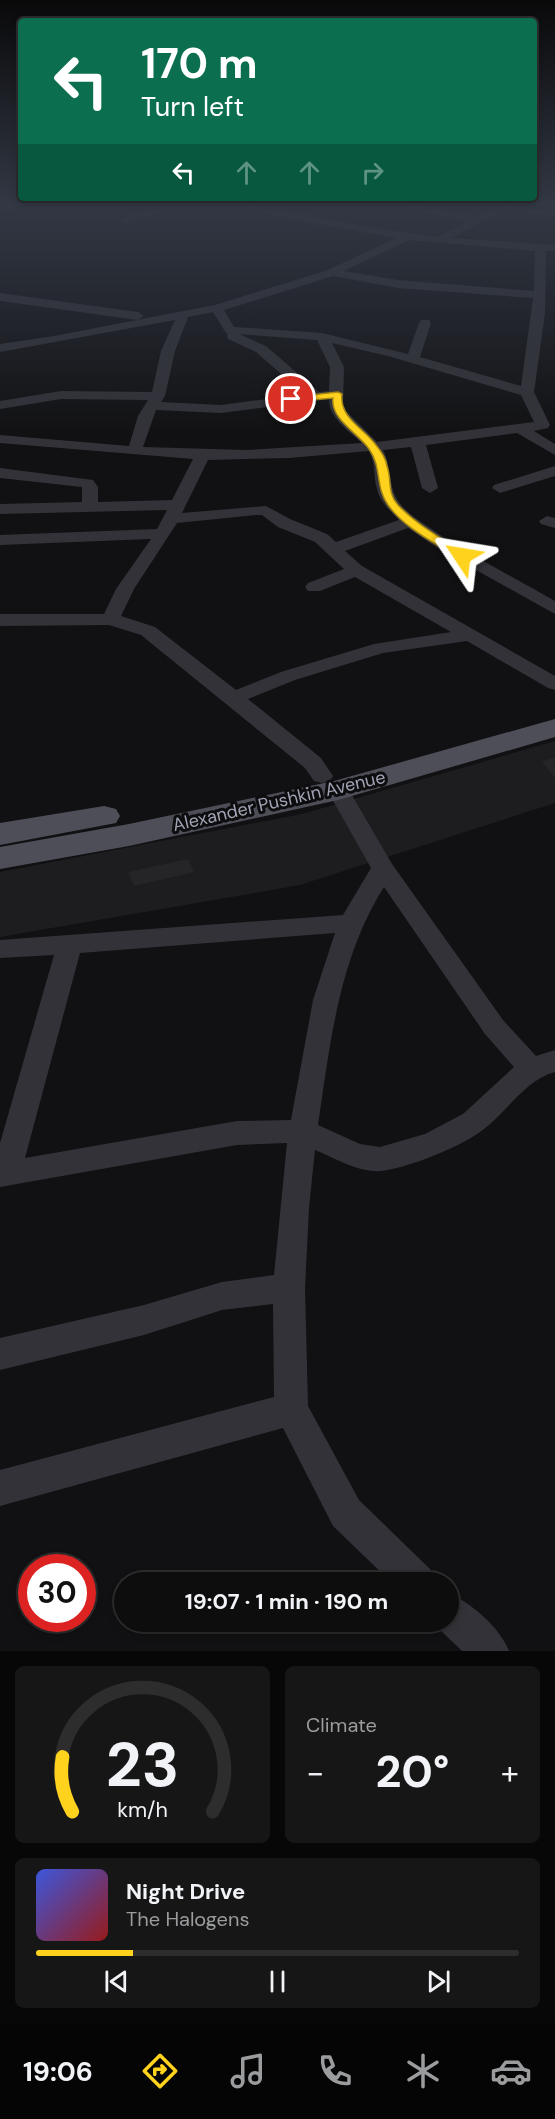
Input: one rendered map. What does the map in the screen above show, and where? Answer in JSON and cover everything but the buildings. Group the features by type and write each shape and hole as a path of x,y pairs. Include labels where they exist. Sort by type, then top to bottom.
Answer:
{"main road":[{"name":"Alexander Pushkin Avenue","path":"0,834 330,783 555,711"},
{"name":"Alexander Pushkin Avenue","path":"0,858 129,835 330,783 555,729"}],"street":[{"path":"0,348 27,345 217,308 300,282"},
{"path":"387,282 538,295"},
{"path":"527,392 541,282"},
{"path":"0,297 154,319"},
{"path":"217,308 234,338 261,349 315,396"},
{"path":"538,313 555,314"},
{"path":"135,450 145,416 155,401 168,351 183,315"},
{"path":"413,360 425,323"},
{"path":"0,439 203,455 418,443 549,425 527,392 322,337 230,330"},
{"path":"322,337 337,367 336,405 341,414 373,446 384,468 384,488 392,504 410,522 490,573 555,609"},
{"path":"0,340 27,345"},
{"path":"0,405 61,395 155,401 221,409 338,394"},
{"path":"519,428 555,450"},
{"path":"418,443 430,488"},
{"path":"111,619 125,589 170,519 203,455"},
{"path":"500,488 555,471"},
{"path":"0,473 87,483 90,487 90,505"},
{"path":"0,509 90,505 170,519"},
{"path":"0,540 261,510 284,523 311,533 356,570 555,684"},
{"path":"333,549 410,522"},
{"path":"314,587 356,570"},
{"path":"0,620 111,619 148,631 234,698 313,764 330,783 383,867 494,1027 543,1065 473,1122 433,1144 380,1159 356,1155 303,1131 237,1133 3,1174 70,945"},
{"path":"234,698 288,676 381,648 470,635"},
{"path":"383,867 351,923 320,1024 303,1131 294,1208 289,1288 291,1409 346,1513 407,1572"},
{"path":"0,949 351,923"},
{"path":"0,1354 144,1320 222,1296 289,1288"},
{"path":"0,1488 291,1409"},
{"path":"459,1622 490,1651"}],"shaded area":[{"path":"555,741 555,803 300,885 0,937 0,872 302,814"}],"route":[{"path":"291,399 338,394 336,405 341,414 373,446 381,460 384,468 384,488 392,504 410,522 462,556"}]}
